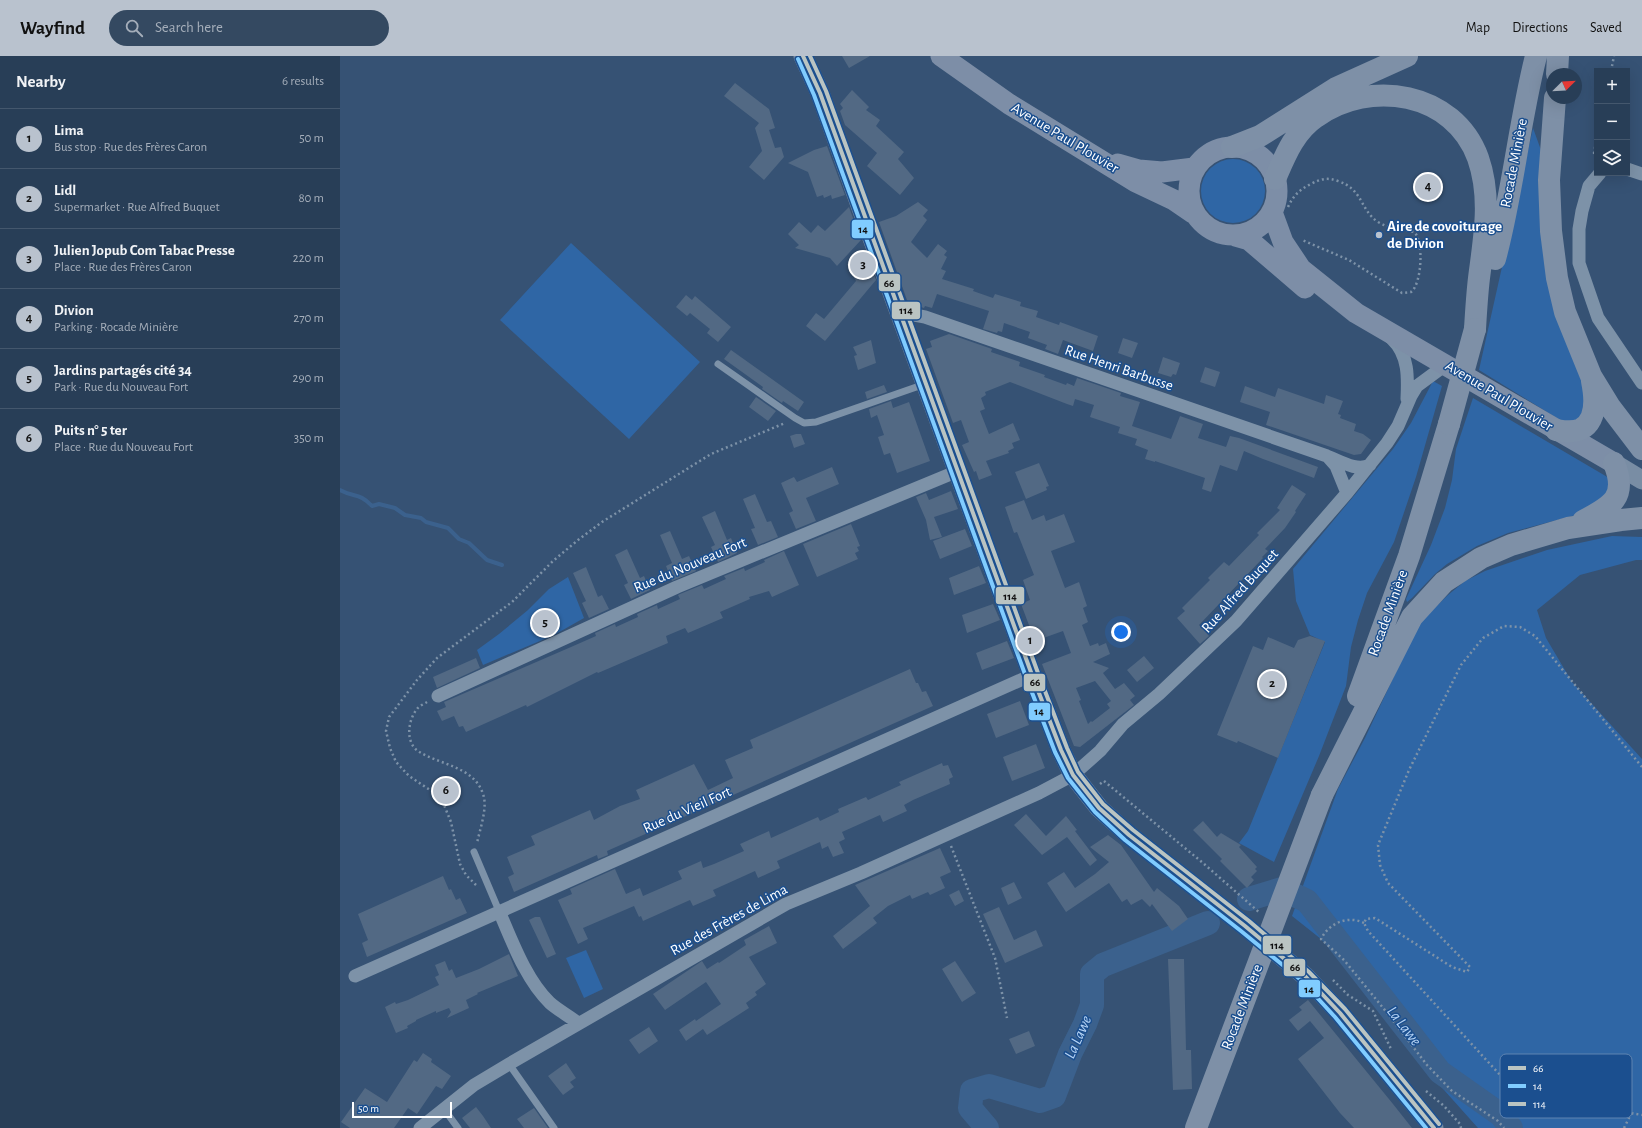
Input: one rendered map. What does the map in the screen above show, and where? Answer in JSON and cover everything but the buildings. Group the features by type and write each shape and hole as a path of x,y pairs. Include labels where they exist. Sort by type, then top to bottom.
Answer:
{"highway":[{"path":"1232,147 1260,136 1297,111 1336,88 1407,56"},
{"name":"Rocade Minière","path":"1529,83 1531,56"},
{"name":"Rocade Minière","path":"1196,1128 1322,795 1408,556 1449,424 1496,253 1513,173 1529,83 1536,56"},
{"path":"1557,68 1558,56"},
{"path":"1275,179 1291,144 1303,128 1316,117 1346,101 1370,95 1398,96 1415,100 1451,118 1465,134 1477,156 1482,171 1486,195 1485,235 1474,329"},
{"path":"1555,104 1549,180 1551,231 1557,278 1566,312 1591,376 1610,407 1642,449"},
{"path":"1556,430 1570,432 1580,430 1587,424 1592,415 1595,402 1591,376"},
{"path":"1568,528 1604,510 1612,503 1618,494 1620,484 1614,463"},
{"path":"1322,795 1412,617 1444,582 1481,558 1510,545 1568,528 1642,518"}],"main road":[{"path":"803,56 820,93 1032,675 1061,750 1073,775 1099,808 1129,835 1245,926 1318,988 1434,1128"},
{"name":"Avenue Paul Plouvier","path":"941,56 1009,104 1136,182 1174,200 1194,213"},
{"path":"1232,147 1244,148 1255,153 1264,160 1271,169 1277,190 1276,201 1280,210 1263,224 1250,232 1235,236 1223,235 1211,230 1201,223 1194,213 1189,198 1189,183 1194,168 1211,152 1221,148 1232,147"},
{"path":"1100,160 1139,170 1162,172 1194,168"},
{"name":"Avenue Paul Plouvier","path":"1280,210 1283,242 1301,270 1356,313 1642,480"},
{"name":"Avenue Paul Plouvier","path":"1235,236 1249,240 1307,290 1336,306 1356,313"}],"street":[{"path":"1630,170 1642,174"},
{"path":"1597,176 1589,186 1582,210 1579,229 1579,263 1598,318 1642,383"},
{"name":"Rue Henri Barbusse","path":"901,317 909,314 925,317 1327,456 1357,468 1370,465"},
{"name":"Rue Alfred Buquet","path":"1376,324 1394,340 1401,350 1405,360 1408,383 1406,407"},
{"name":"Rue Alfred Buquet","path":"1073,775 1100,751 1123,724 1165,689 1236,621 1347,493 1387,443 1398,426 1416,386 1440,369 1449,366"},
{"path":"1327,456 1336,466 1347,493"},
{"name":"Rue du Nouveau Fort","path":"438,696 677,587 958,471"},
{"name":"Rue du Vieil Fort","path":"355,976 497,908 1032,675"},
{"name":"Rue des Frères de Lima","path":"420,1128 474,1085 578,1023 786,904 861,873 1039,793 1073,775"},
{"path":"497,908 535,984 550,1003 578,1023"}],"lane":[{"path":"718,364 804,423 816,422 926,384"},
{"path":"474,852 497,908"},
{"path":"509,1064 554,1128"},
{"path":"444,1109 458,1128"}],"path":[{"path":"1612,68 1614,56"},
{"path":"1280,210 1301,189 1318,180 1330,179 1346,184 1354,190 1378,222 1417,234 1421,247 1417,285 1411,292 1402,293 1349,260 1298,238 1289,239 1283,242"},
{"path":"497,908 484,897 460,864 452,822 444,805 433,792 409,776 396,762 390,748 386,732 389,717 417,680 438,658 512,602 553,561 602,522 711,454 795,418"},
{"path":"1364,923 1366,919 1375,918 1452,967 1467,972 1470,967 1388,883 1380,865 1378,845 1409,770 1461,665 1483,638 1504,626 1520,627 1535,636 1642,767"},
{"path":"438,696 417,708 410,724 410,739 417,750 463,771 477,781 484,795 484,813 474,852"},
{"path":"945,835 965,878 995,958 1007,1018"},
{"path":"1500,1075 1368,931 1364,923 1357,920 1346,919 1325,932 1321,939 1344,960 1427,1064 1452,1091 1498,1121 1504,1128"},
{"path":"1632,1114 1642,1115"},
{"path":"1624,1128 1629,1118"}],"shaded area":[{"path":"1533,128 1546,164 1588,391 1586,415 1568,425 1479,370"},
{"path":"1233,159 1245,161 1256,168 1263,179 1265,191 1263,203 1256,214 1245,221 1233,223 1221,221 1210,214 1203,203 1201,191 1203,179 1210,168 1221,161"},
{"path":"571,243 700,362 629,439 500,320"},
{"path":"1433,381 1442,386 1416,477 1394,542 1367,593 1351,647 1346,686 1319,756 1274,862 1239,843 1248,831 1325,642 1310,635 1296,601 1293,569 1393,449 1411,423"},
{"path":"1473,398 1609,478 1613,489 1580,514 1508,533 1477,546 1447,564 1407,602 1406,599 1431,545 1445,508 1452,480 1456,449"},
{"path":"1612,536 1642,537 1642,560 1636,560 1580,575 1537,610 1546,638 1572,682 1642,759 1642,1128 1478,1128 1419,1062 1359,980 1321,939 1292,916 1338,789 1365,738 1419,623 1465,581 1485,571 1547,550"},
{"path":"568,577 584,618 554,635 483,665 477,650 528,610 549,589"},
{"path":"586,950 603,989 584,998 566,958"}],"waterway":[{"path":"340,490 360,497 372,506 379,504 395,508 405,515 421,518 426,522 448,528 459,539 469,543 487,560 502,565"},
{"name":"La Lawe","path":"1249,899 1282,889 1307,901 1440,1072 1500,1114"},
{"name":"La Lawe","path":"987,1128 970,1108 972,1091 989,1086 1040,1101 1054,1096 1070,1054 1085,1024 1092,1005 1092,974 1103,965 1208,923"},
{"name":"La Lawe","path":"1503,1118 1511,1128"}],"transit line":[{"name":"66","path":"803,56 820,93 1032,675 1061,750 1073,775 1099,808 1129,835 1245,926 1305,976 1340,1013 1434,1128"},
{"name":"114","path":"810,56 826,91 1038,673 1067,748 1078,772 1103,804 1133,830 1249,921 1309,972 1345,1009 1439,1124"},
{"name":"14","path":"798,59 814,95 1026,677 1055,752 1068,778 1095,812 1125,840 1301,980 1335,1017 1426,1128"}],"place":[{"name":"Divion","path":"1428,187"},
{"name":"Aire de covoiturage de Divion","path":"1379,235"},
{"name":"Julien Jopub Com Tabac Presse","path":"863,265"},
{"name":"Jardins partagés cité 34","path":"545,623"},
{"name":"Lima","path":"1030,641"},
{"name":"Lidl","path":"1272,684"},
{"name":"Puits n° 5 ter","path":"446,791"}]}
